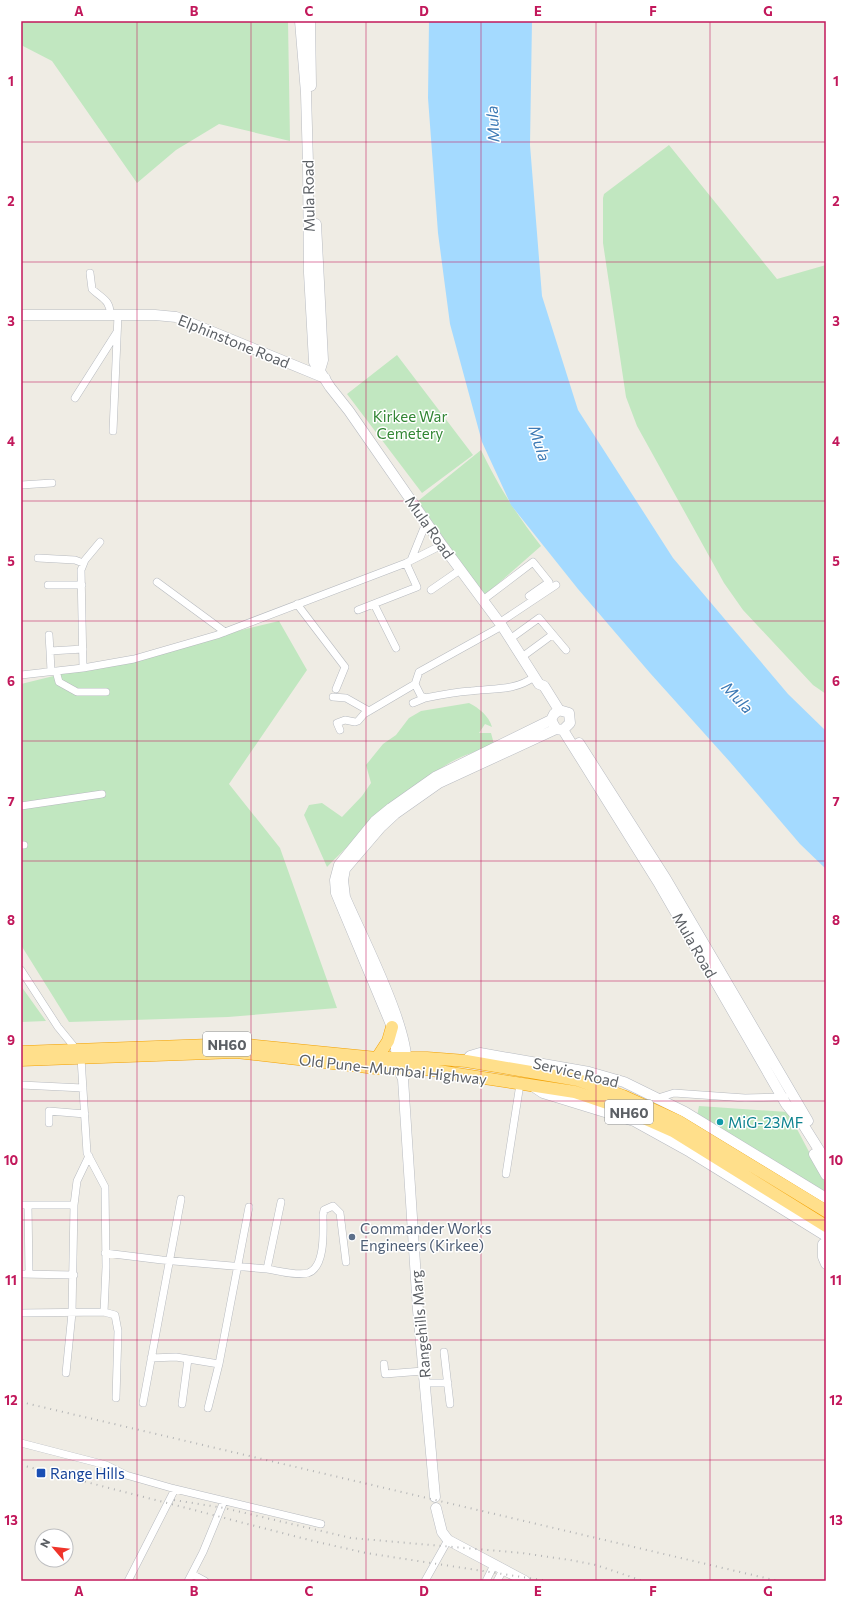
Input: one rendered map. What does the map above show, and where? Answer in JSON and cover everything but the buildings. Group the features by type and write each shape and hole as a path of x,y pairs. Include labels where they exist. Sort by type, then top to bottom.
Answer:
{"highway":[{"path":"377,1058 388,1041 392,1027"},
{"name":"Old Pune–Mumbai Highway","path":"21,1060 79,1054 237,1044 377,1058 402,1067 427,1058 466,1061 578,1080 624,1096 678,1121 826,1211"},
{"name":"Old Pune–Mumbai Highway","path":"21,1052 79,1054 236,1052 425,1069 575,1092 619,1107 667,1128 826,1226"}],"main road":[{"name":"Mula Road","path":"300,21 307,35 314,289 323,360 322,374 426,523 501,624 536,680 544,686 559,721 788,1097 791,1110 804,1126 826,1161"},
{"path":"307,35 310,21"},
{"name":"Elphinstone Road","path":"21,316 114,315 176,317 322,374"},
{"path":"402,1067 392,1027 338,899 335,886 337,869 347,854 382,814 424,783 559,721"},
{"path":"402,1067 402,1032 393,1006 343,891 344,872 353,859 387,820 429,789 559,721"},
{"name":"Service Road","path":"466,1061 470,1056 480,1053 589,1072 624,1082 686,1112 826,1198"},
{"name":"Rangehills Marg","path":"402,1067 406,1148 423,1371 435,1497"},
{"path":"525,1084 543,1093 634,1121 690,1152 824,1240 822,1257 826,1264"},
{"path":"788,1097 826,1150"},
{"path":"791,1110 826,1175"},
{"path":"436,1508 442,1532 448,1540 525,1581"}],"street":[{"path":"90,273 92,289 108,302 111,307 117,332 113,431"},
{"path":"75,398 117,332"},
{"path":"21,485 52,483"},
{"path":"358,610 418,587 408,562 426,523"},
{"path":"83,668 83,563 100,542"},
{"path":"21,675 83,668 134,659 225,632 408,562 442,545"},
{"path":"38,558 75,560 83,563"},
{"path":"483,600 533,562 549,582 529,596"},
{"path":"431,590 460,570"},
{"path":"157,582 225,632"},
{"path":"48,585 82,585"},
{"path":"340,730 337,723 346,720 355,722 369,711 415,684 419,672 501,624 556,585"},
{"path":"297,604 345,667 336,689"},
{"path":"374,604 396,648"},
{"path":"510,639 539,618 566,650"},
{"path":"522,657 552,634"},
{"path":"49,635 50,651 54,671 59,682 77,692 106,692"},
{"path":"50,651 83,649"},
{"path":"413,703 425,698 472,690 511,688 536,680"},
{"path":"415,684 421,696 425,698"},
{"path":"333,697 346,698 369,711"},
{"path":"21,806 102,794"},
{"path":"21,970 58,1027 79,1054 89,1156 105,1187 104,1312"},
{"path":"506,1174 525,1084"},
{"path":"21,1085 83,1088"},
{"path":"658,1098 674,1093 745,1098 788,1097"},
{"path":"49,1123 49,1111 85,1114"},
{"path":"66,1373 74,1275 74,1205 78,1181 89,1156"},
{"path":"143,1403 181,1199"},
{"path":"267,1269 281,1202"},
{"path":"29,1274 24,1205 74,1205"},
{"path":"105,1253 169,1261 308,1273 315,1269 320,1259 322,1215 324,1210 333,1206 340,1213 346,1262"},
{"path":"208,1408 219,1364 248,1208"},
{"path":"21,1274 74,1275"},
{"path":"21,1313 104,1312 115,1315 118,1331 116,1398"},
{"path":"444,1352 450,1404"},
{"path":"151,1358 176,1356 219,1364"},
{"path":"182,1404 188,1359"},
{"path":"384,1364 385,1374 423,1371"},
{"path":"424,1383 448,1383"},
{"path":"21,1443 106,1465 126,1475 175,1489 320,1524"},
{"path":"128,1581 175,1489"},
{"path":"188,1581 203,1552 224,1501"},
{"path":"425,1581 448,1540"},
{"path":"486,1581 499,1568"},
{"path":"497,1581 499,1568"},
{"path":"192,1574 205,1581"}],"green space":[{"path":"21,21 288,21 290,141 219,124 176,150 137,183 52,61 21,45"},
{"path":"669,145 777,279 826,265 826,694 813,685 743,610 724,583 637,426 626,397 603,243 603,198 604,194"},
{"name":"Kirkee War Cemetery","path":"397,355 473,455 422,493 347,394"},
{"path":"481,450 508,500 541,546 484,596 418,501"},
{"path":"279,621 307,670 229,784 280,848 337,1008 228,1017 69,1022 21,945 21,684"},
{"path":"469,703 480,710 489,719 492,727 485,724 479,733 491,733 494,744 451,762 418,784 386,810 327,867 304,815 309,805 322,803 342,817 362,796 371,783 366,765 383,744 396,735 409,718 421,711"},
{"path":"21,986 46,1021 21,1022"},
{"path":"699,1106 788,1112 826,1184 826,1192 697,1116"}],"water":[{"name":"Mula","path":"429,21 532,21 530,145 542,296 578,410 673,558 788,694 826,731 826,869 800,844 730,762 650,673 578,589 511,505 482,442 450,324 438,233 428,98"}],"railway":[{"path":"21,1402 778,1581"},
{"path":"21,1465 313,1541 366,1553 548,1581"},
{"path":"174,1500 224,1508 351,1538 522,1553 570,1560 596,1565 643,1581"}],"place":[{"name":"MiG-23MF","path":"720,1122"},
{"name":"Commander Works Engineers (Kirkee)","path":"352,1237"},
{"name":"Range Hills","path":"41,1473"}]}
